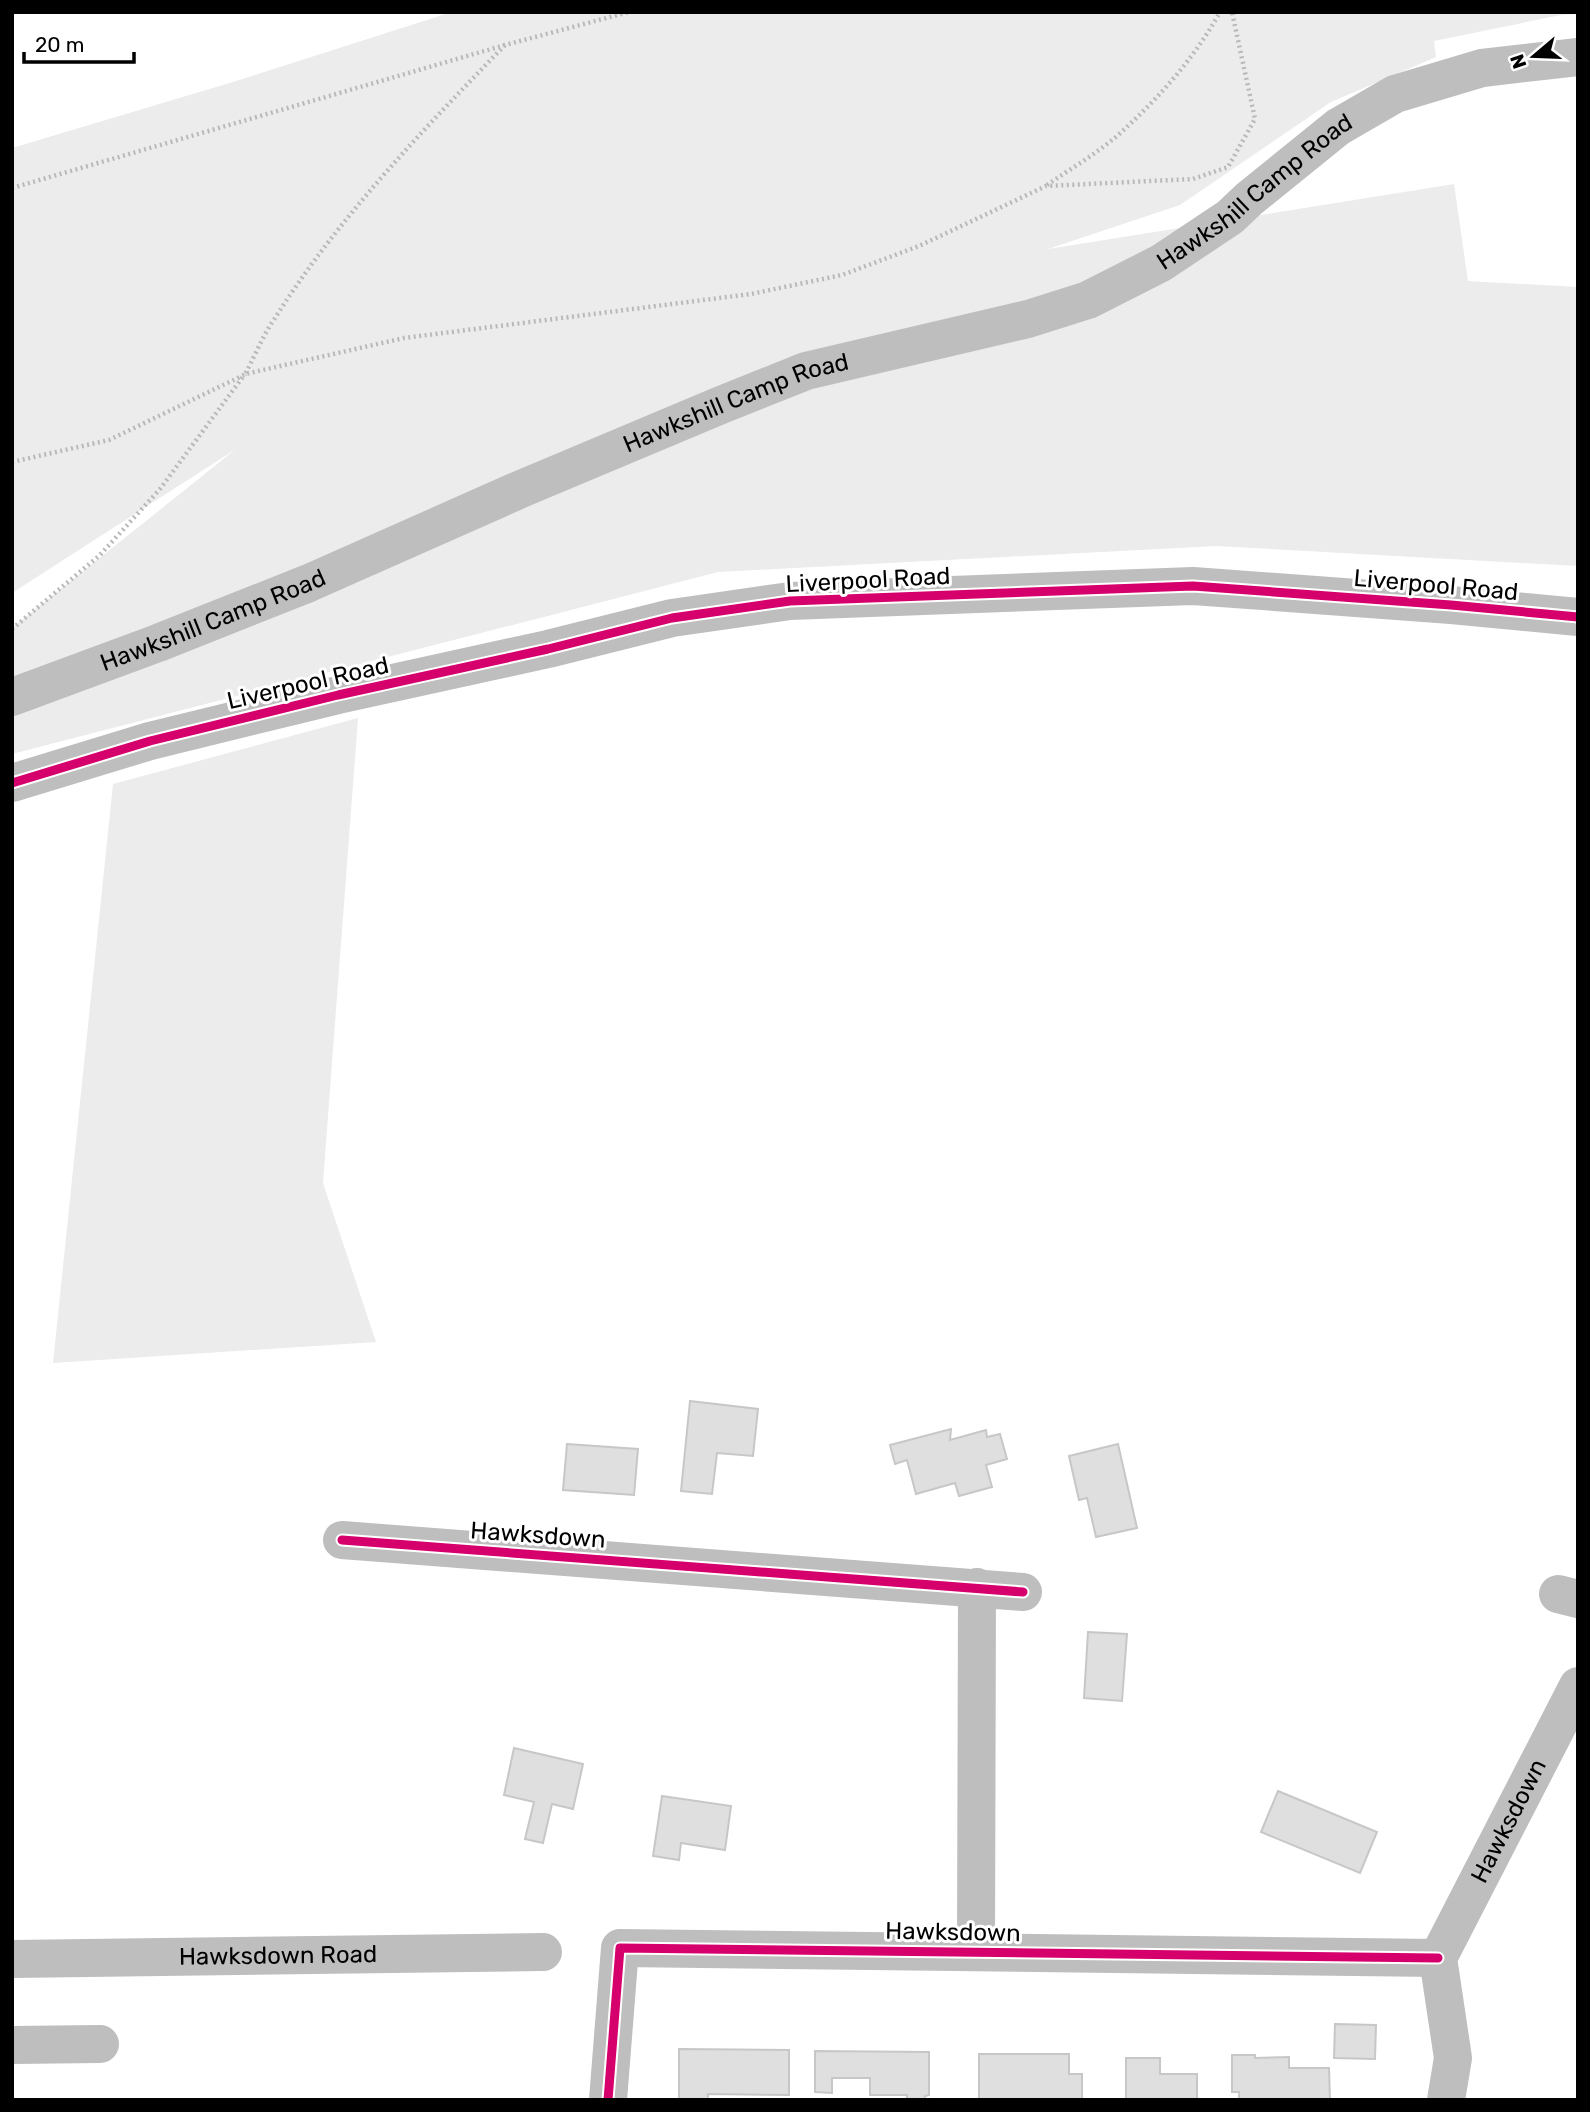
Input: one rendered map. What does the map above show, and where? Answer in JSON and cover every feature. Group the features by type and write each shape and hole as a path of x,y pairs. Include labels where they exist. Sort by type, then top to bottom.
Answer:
{"street":[{"name":"Hawkshill Camp Road","path":"12,697 309,583 521,489 806,372 1027,319 1088,300 1161,263 1230,218 1249,199 1338,127 1395,94 1482,68 1578,57"},
{"name":"Liverpool Road","path":"12,783 150,741 338,695 548,649 672,618 790,601 1193,586 1578,617"},
{"name":"Hawksdown","path":"342,1539 1023,1592"},
{"name":"Hawksdown","path":"976,1587 976,1951"},
{"name":"Hawksdown","path":"608,2100 620,1948 1438,1958 1578,1686"},
{"name":"Hawksdown Road","path":"12,1959 543,1952"},
{"path":"1438,1958 1453,2058 1446,2100"},
{"path":"12,2045 100,2044"}],"path":[{"path":"12,188 505,45 629,12"},
{"path":"12,462 109,440 245,374 404,338 751,294 842,275 919,246 1046,186 1116,137 1170,83 1205,40 1220,12"},
{"path":"1046,186 1193,179 1228,167 1255,118 1232,12"},
{"path":"12,629 100,555 160,489 245,374 273,320 320,252 412,141 505,45"}],"shaded area":[{"path":"452,12 1578,12 1434,41 1436,57 1331,102 1180,205 1048,249 1454,184 1468,281 1578,287 1578,566 1216,546 718,572 12,754 12,628 236,449 12,593 12,148 233,82"},
{"path":"358,718 323,1183 376,1342 53,1363 113,784"}],"building":[{"path":"690,1401 758,1409 753,1456 717,1453 712,1494 681,1491"},
{"path":"951,1429 950,1440 986,1430 987,1437 1000,1434 1007,1459 986,1465 992,1487 959,1496 955,1483 916,1494 907,1460 895,1464 890,1445"},
{"path":"567,1444 638,1449 634,1495 563,1490"},
{"path":"1118,1444 1137,1528 1096,1537 1087,1498 1079,1500 1069,1456"},
{"path":"1088,1632 1127,1634 1122,1701 1084,1698"},
{"path":"514,1748 583,1764 573,1809 552,1804 543,1843 525,1839 534,1802 504,1795"},
{"path":"1278,1791 1377,1832 1360,1873 1261,1832"},
{"path":"662,1796 731,1806 725,1850 681,1843 679,1860 653,1856"},
{"path":"1335,2024 1376,2025 1375,2059 1334,2058"},
{"path":"679,2049 789,2050 789,2095 708,2094 708,2100 679,2100"},
{"path":"815,2051 929,2052 929,2095 925,2096 925,2100 907,2100 907,2095 870,2095 870,2078 832,2078 832,2093 815,2092"},
{"path":"979,2054 1069,2054 1069,2074 1082,2074 1082,2100 979,2100"},
{"path":"1232,2055 1255,2055 1255,2058 1289,2057 1289,2068 1329,2068 1330,2100 1239,2100 1239,2092 1232,2092"},
{"path":"1126,2058 1160,2058 1160,2074 1197,2074 1197,2100 1126,2100"}],"cycle path":[{"path":"12,783 150,741 338,695 548,649 672,618 790,601 1193,586 1578,617"},
{"path":"342,1540 1023,1592"},
{"path":"608,2100 620,1948 1438,1958"}]}
